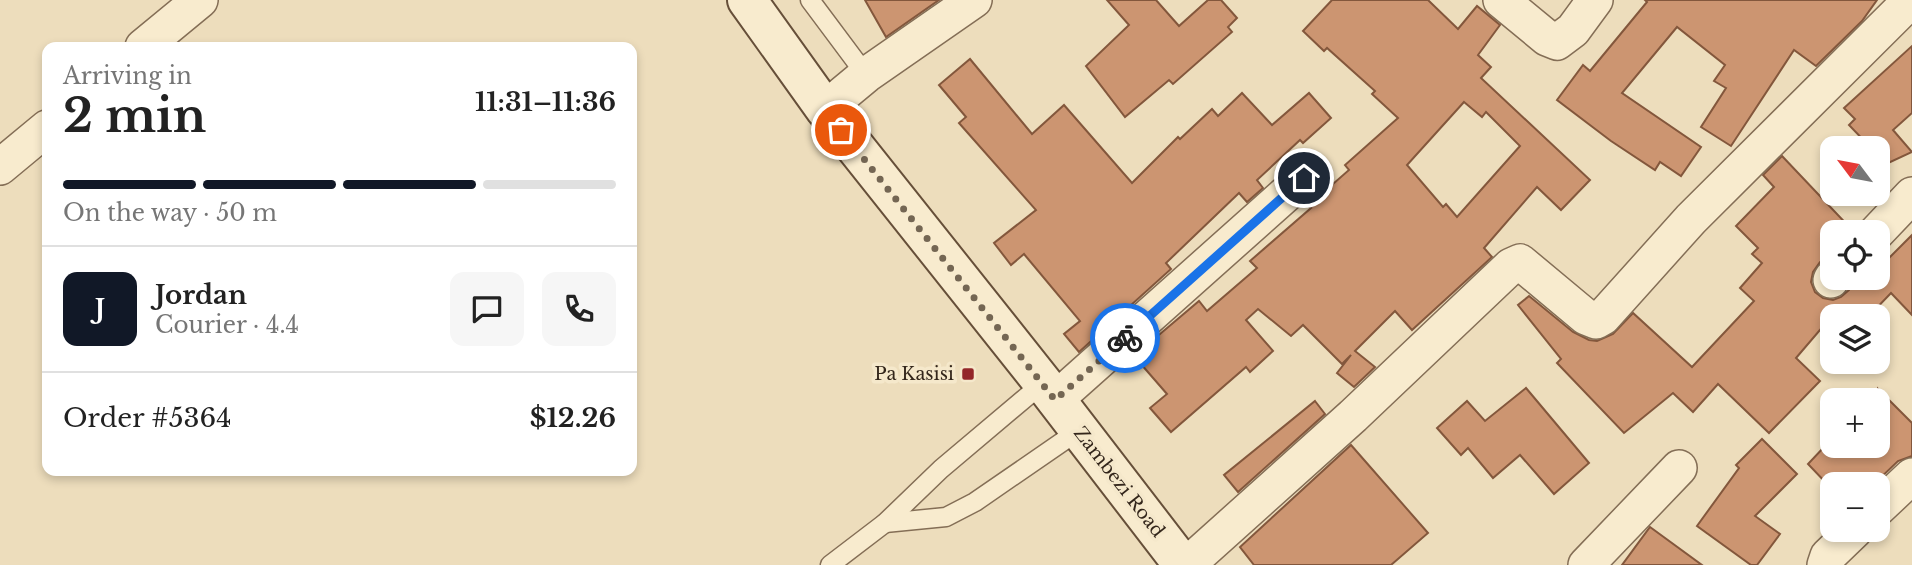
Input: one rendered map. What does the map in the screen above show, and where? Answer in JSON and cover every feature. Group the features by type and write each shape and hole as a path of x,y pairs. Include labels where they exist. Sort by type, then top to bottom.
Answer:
{"main road":[{"name":"Zambezi Road","path":"747,0 824,109 1185,565"}],"street":[{"path":"150,42 200,0"},
{"path":"824,109 866,75 974,0"},
{"path":"1501,0 1547,38 1557,41 1573,30 1595,0"},
{"path":"1185,565 1353,415 1511,266 1520,262 1586,317 1596,321 1603,317 1691,219 1911,0"},
{"path":"0,167 42,132"},
{"path":"1049,392 1304,178"},
{"path":"1888,220 1912,195"},
{"path":"1586,565 1679,468"},
{"path":"1890,497 1912,476"},
{"path":"1825,565 1828,556 1843,542"}],"lane":[{"path":"810,0 866,75"},
{"path":"830,565 885,523 941,469 1049,392"},
{"path":"885,523 946,517 975,502 1078,431"}],"building":[{"path":"865,0 939,0 886,37"},
{"path":"1107,0 1156,0 1179,26 1208,0 1221,0 1237,18 1228,27 1232,32 1173,84 1169,80 1125,117 1086,66 1129,25"},
{"path":"1332,0 1428,0 1458,29 1477,6 1500,25 1478,55 1491,67 1481,78 1590,180 1561,210 1537,187 1484,248 1492,257 1412,330 1395,311 1355,351 1375,367 1354,387 1337,373 1351,355 1342,364 1303,325 1291,336 1258,309 1246,320 1273,351 1250,372 1246,367 1171,432 1150,408 1167,394 1134,356 1199,301 1207,311 1257,268 1250,261 1311,208 1308,206 1349,170 1345,165 1398,118 1372,94 1375,91 1327,48 1324,51 1303,31","holes":["1464,102 1482,117 1486,112 1520,146 1457,217 1446,204 1443,207 1407,165"]},
{"path":"1645,0 1877,0 1862,21 1816,66 1794,50 1731,146 1701,127 1726,88 1714,81 1725,65 1677,27 1622,93 1701,147 1681,176 1660,162 1655,170 1557,100 1583,65 1590,71 1647,2"},
{"path":"1912,46 1912,113 1893,130 1912,152 1890,162 1890,136 1860,136 1849,125 1855,119 1844,108"},
{"path":"970,59 1032,134 1064,105 1132,183 1178,137 1180,139 1212,109 1218,116 1242,93 1272,125 1309,93 1331,118 1303,143 1300,140 1257,180 1263,188 1247,202 1239,193 1166,263 1171,269 1079,352 1064,334 1080,321 1024,254 1011,265 994,243 1036,210 959,123 966,117 939,85"},
{"path":"1782,156 1820,196 1820,206 1829,206 1843,220 1820,220 1820,262 1813,272 1811,282 1815,292 1823,298 1833,300 1849,290 1890,290 1890,257 1912,235 1912,315 1891,293 1880,304 1820,304 1820,330 1796,358 1820,381 1769,433 1718,384 1693,412 1673,393 1624,433 1557,363 1561,359 1518,305 1529,296 1573,332 1597,341 1613,334 1633,313 1692,367 1754,301 1740,288 1762,263 1752,254 1758,248 1736,226 1774,187 1763,175"},
{"path":"1526,388 1589,463 1554,494 1520,455 1493,478 1468,448 1461,455 1437,428 1467,401 1485,421"},
{"path":"1315,401 1325,414 1238,492 1224,475"},
{"path":"1890,401 1912,423 1912,456 1898,461 1887,472 1820,472 1820,477 1808,464 1820,451 1820,458 1890,458"},
{"path":"1762,439 1797,474 1755,516 1780,534 1757,565 1751,565 1697,526 1739,468 1736,465"},
{"path":"1351,445 1428,533 1391,565 1254,565 1240,547"},
{"path":"1650,527 1702,565 1622,565"}],"way so far":[{"path":"841,130 1055,400 1125,338"}],"place":[{"name":"Pa Kasisi","path":"968,374"}],"route":[{"path":"1125,338 1304,178"}]}
